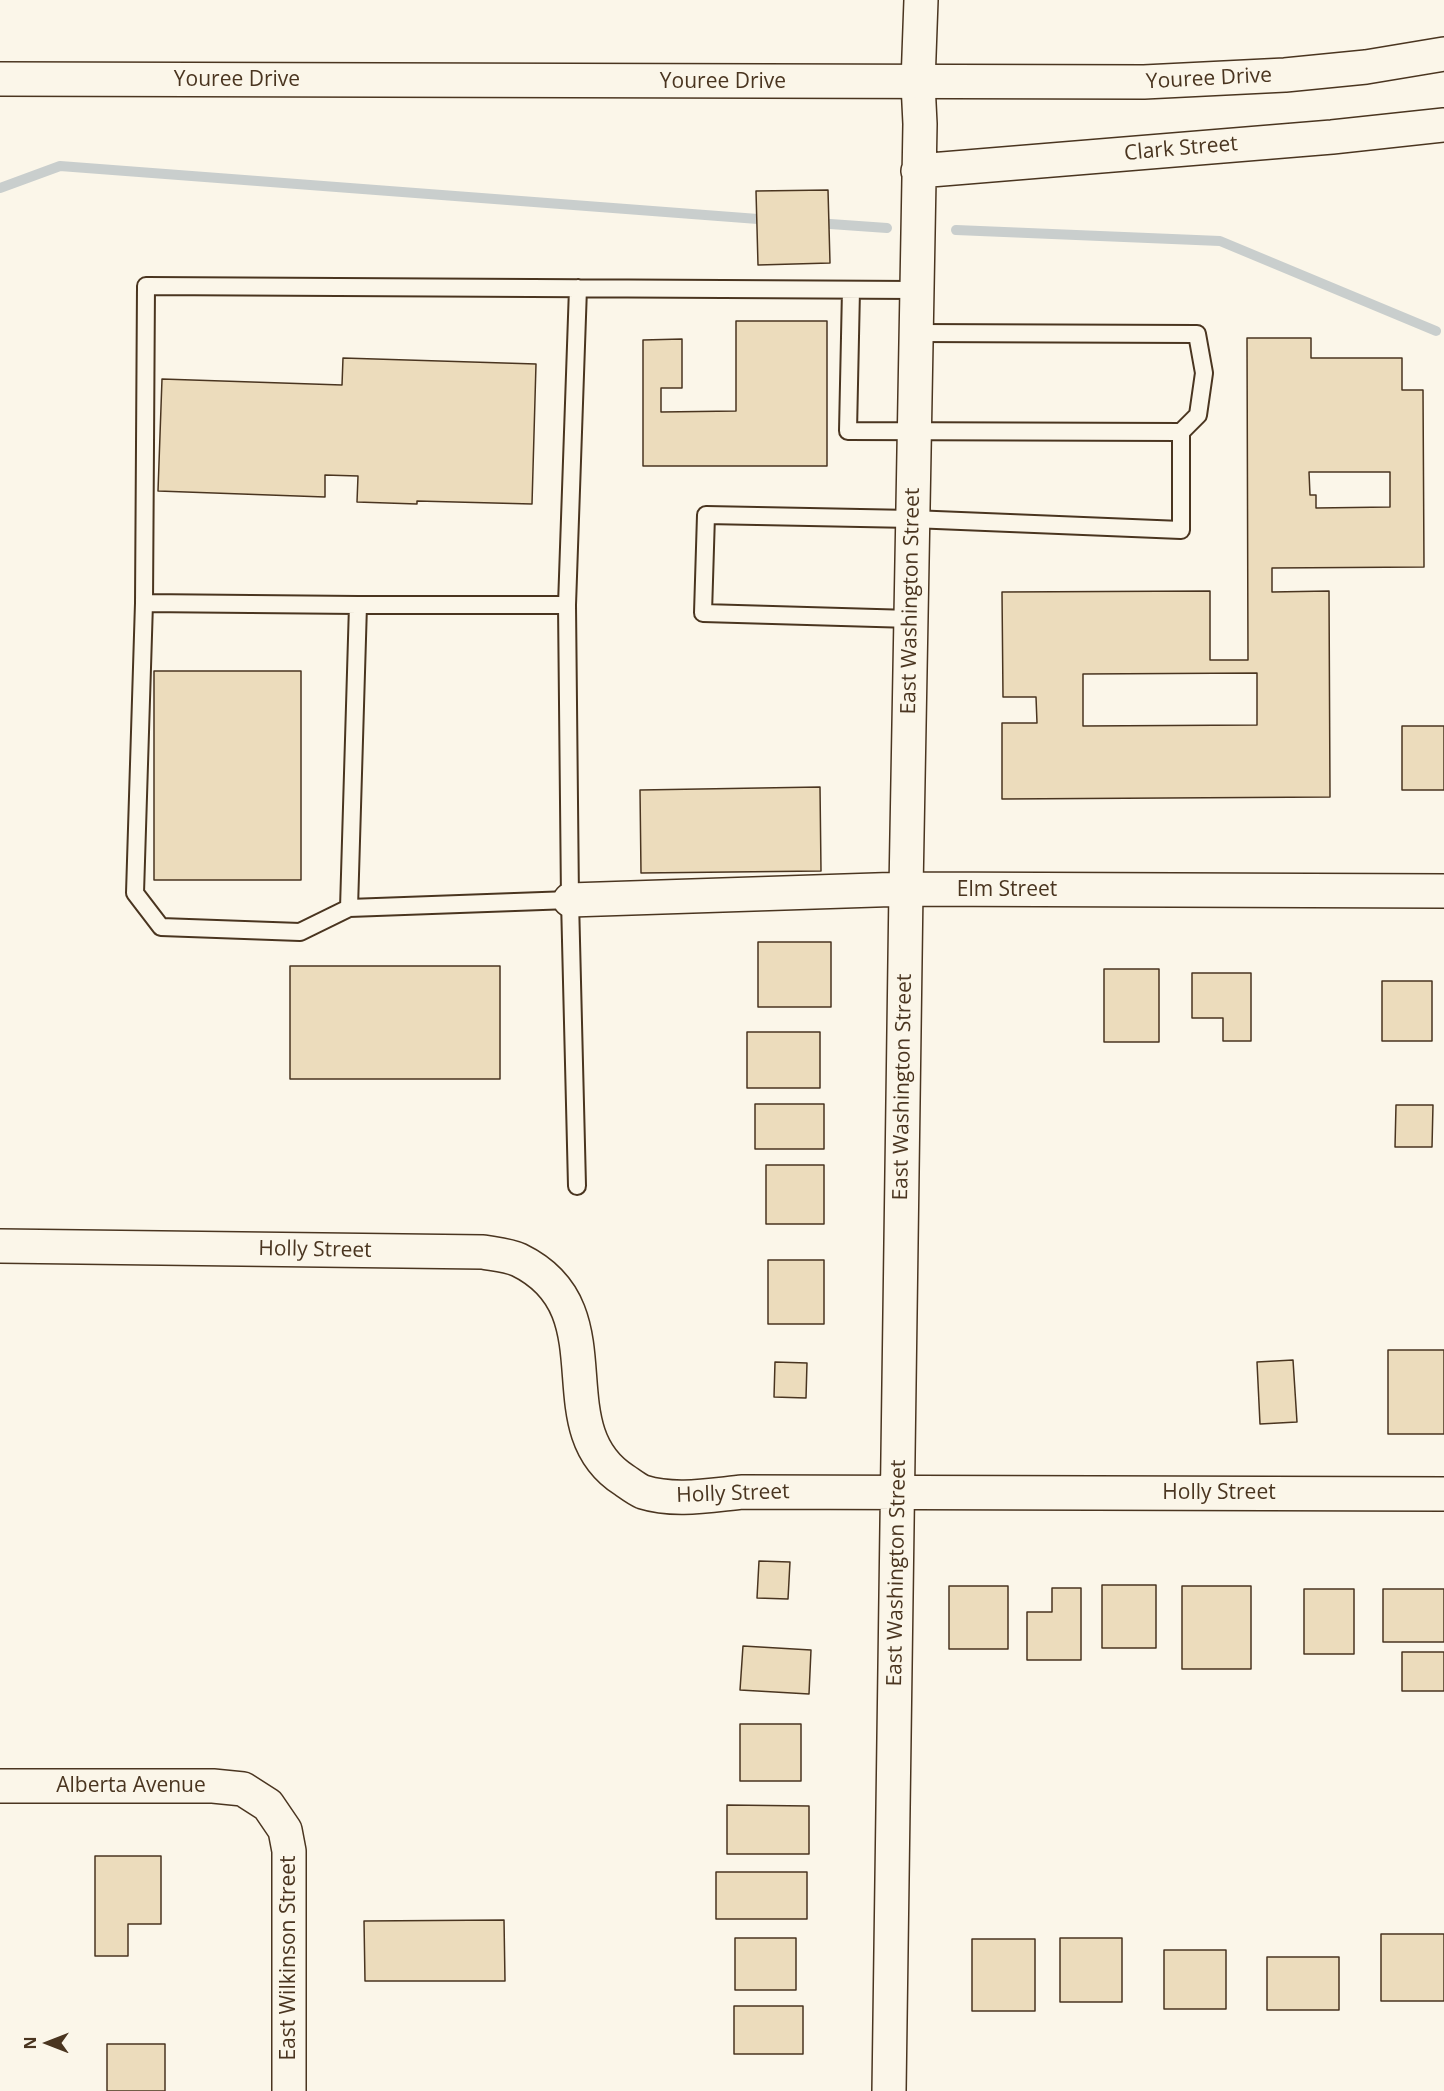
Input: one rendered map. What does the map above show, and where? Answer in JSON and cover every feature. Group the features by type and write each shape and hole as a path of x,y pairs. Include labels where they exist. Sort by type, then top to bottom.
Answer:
{"street":[{"name":"East Washington Street","path":"889,2091 921,0"},
{"name":"Youree Drive","path":"0,79 1144,82 1285,75 1366,67 1444,54"},
{"name":"Clark Street","path":"918,171 1332,137 1444,125"},
{"name":"Elm Street","path":"570,900 906,889 1444,891"},
{"name":"Holly Street","path":"0,1246 483,1252 518,1260 547,1280 569,1309 577,1344 583,1417 591,1445 613,1473 642,1492 677,1498 743,1492 1444,1494"},
{"name":"Alberta Avenue","path":"0,1786 213,1786 243,1789 259,1800"},
{"name":"East Wilkinson Street","path":"259,1800 268,1805 285,1830 290,1851 289,2091"}],"lane":[{"path":"570,900 349,908 300,932 161,927 135,893 144,603 146,286 916,290"},
{"path":"577,1186 570,900 567,605 578,288"},
{"path":"851,290 848,430 1181,432 1198,415 1204,373 1197,334 915,333"},
{"path":"911,619 703,613 706,515 912,519 1181,530 1181,432"},
{"path":"144,603 567,605"},
{"path":"349,908 358,605"}],"building":[{"path":"828,190 830,263 758,265 756,191"},
{"path":"736,321 827,321 827,466 643,466 643,340 682,339 682,388 661,388 661,412 736,411"},
{"path":"1247,338 1311,338 1311,358 1402,358 1402,390 1423,390 1424,567 1272,568 1272,592 1329,591 1330,797 1002,799 1002,723 1037,723 1036,697 1003,697 1002,592 1210,591 1210,660 1248,660","holes":["1309,472 1390,472 1390,507 1316,508 1316,495 1310,495","1257,673 1257,725 1083,726 1083,674"]},
{"path":"343,358 536,364 532,504 357,502 358,476 325,475 325,497 158,491 162,379 342,385"},
{"path":"154,671 301,671 301,880 154,880"},
{"path":"1402,726 1444,726 1444,790 1402,790"},
{"path":"820,787 821,871 641,873 640,790"},
{"path":"758,942 831,942 831,1007 758,1007"},
{"path":"290,966 500,966 500,1079 290,1079"},
{"path":"1104,969 1159,969 1159,1042 1104,1042"},
{"path":"1192,973 1251,973 1251,1041 1223,1041 1223,1018 1192,1018"},
{"path":"1382,981 1432,981 1432,1041 1382,1041"},
{"path":"747,1032 820,1032 820,1088 747,1088"},
{"path":"755,1104 824,1104 824,1149 755,1149"},
{"path":"1396,1105 1433,1105 1432,1147 1395,1147"},
{"path":"766,1165 824,1165 824,1224 766,1224"},
{"path":"768,1260 824,1260 824,1324 768,1324"},
{"path":"1388,1350 1444,1350 1444,1434 1388,1434"},
{"path":"1293,1360 1297,1422 1260,1424 1257,1362"},
{"path":"775,1362 807,1363 806,1398 774,1397"},
{"path":"759,1561 790,1562 788,1599 757,1598"},
{"path":"1102,1585 1156,1585 1156,1648 1102,1648"},
{"path":"949,1586 1008,1586 1008,1649 949,1649"},
{"path":"1182,1586 1251,1586 1251,1669 1182,1669"},
{"path":"1052,1588 1081,1588 1081,1660 1027,1660 1027,1612 1052,1612"},
{"path":"1304,1589 1354,1589 1354,1654 1304,1654"},
{"path":"1383,1589 1444,1589 1444,1642 1383,1642"},
{"path":"743,1646 811,1650 809,1694 740,1690"},
{"path":"1402,1652 1444,1652 1444,1691 1402,1691"},
{"path":"740,1724 801,1724 801,1781 740,1781"},
{"path":"727,1805 809,1806 809,1854 727,1854"},
{"path":"95,1856 161,1856 161,1924 128,1924 128,1956 95,1956"},
{"path":"716,1872 807,1872 807,1919 716,1919"},
{"path":"504,1920 505,1981 365,1981 364,1921"},
{"path":"1381,1934 1444,1934 1444,2001 1381,2001"},
{"path":"735,1938 796,1938 796,1990 735,1990"},
{"path":"1060,1938 1122,1938 1122,2002 1060,2002"},
{"path":"972,1939 1035,1939 1035,2011 972,2011"},
{"path":"1164,1950 1226,1950 1226,2009 1164,2009"},
{"path":"1267,1957 1339,1957 1339,2010 1267,2010"},
{"path":"734,2006 803,2006 803,2054 734,2054"},
{"path":"107,2044 165,2044 165,2091 107,2091"}],"waterway":[{"path":"0,188 60,166 771,220"},
{"path":"816,223 887,228"},
{"path":"956,230 1220,241 1436,331"}]}
